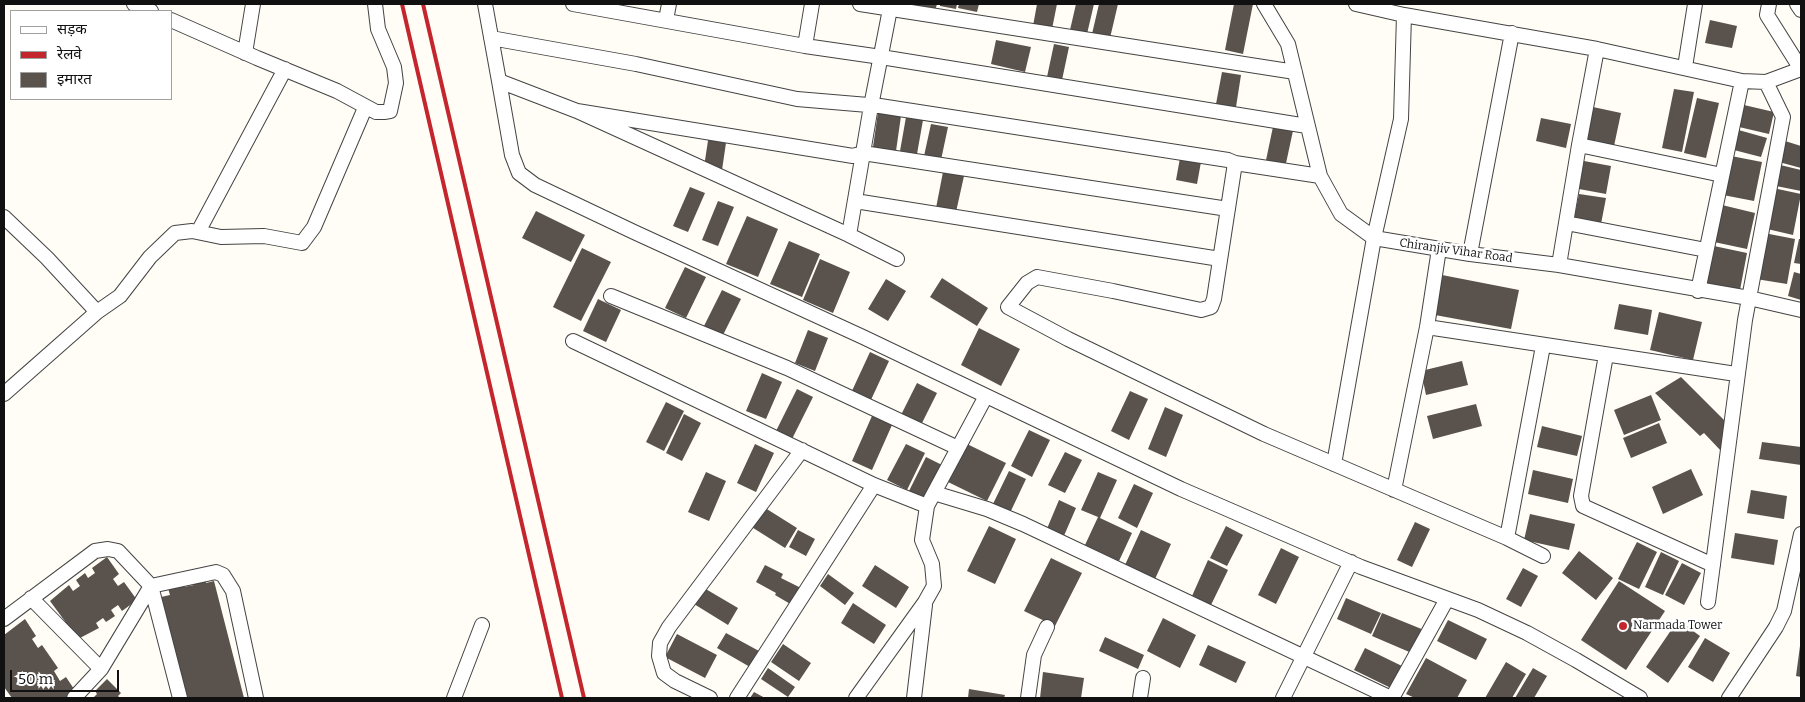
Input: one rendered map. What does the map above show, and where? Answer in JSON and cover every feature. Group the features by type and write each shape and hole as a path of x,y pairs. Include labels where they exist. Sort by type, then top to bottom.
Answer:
{"street":[{"path":"134,4 149,10"},
{"path":"245,53 253,4"},
{"path":"172,20 245,53 337,90 365,108 376,112 390,111 396,82 394,66 378,29 376,4"},
{"path":"485,4 512,155 519,173 535,185 863,337 1181,490 1352,562 1478,610 1528,633 1640,698"},
{"path":"573,4 805,46 1307,126"},
{"path":"666,20 669,4"},
{"path":"805,46 812,4"},
{"path":"860,4 890,6 1295,72"},
{"name":"Chiranjiv Vihar Road","path":"1264,4 1288,44 1320,176 1341,214 1374,238 1470,254 1559,265 1749,298 1801,310"},
{"path":"1356,4 1404,15 1597,49 1742,81 1766,82 1801,69 1767,14 1769,4"},
{"path":"1685,67 1695,4"},
{"path":"1797,4 1801,10"},
{"path":"849,235 890,6"},
{"path":"1334,464 1374,238 1401,119 1404,15"},
{"path":"1470,254 1512,33"},
{"path":"491,38 636,64 797,99 871,106 1228,160 1235,163 1320,176"},
{"path":"1559,265 1597,49"},
{"path":"198,232 285,69"},
{"path":"499,81 577,111 849,235 897,260"},
{"path":"1698,290 1742,81"},
{"path":"1708,602 1736,374 1783,118 1766,82"},
{"path":"4,394 97,312 120,296 150,257 175,233 198,232 221,237 264,236 302,243 314,227 365,108"},
{"path":"577,111 853,156 863,154 1228,209"},
{"path":"1579,145 1722,175"},
{"path":"1235,163 1214,299 1211,307 1201,310 1037,277 1027,283 1008,307 1068,339 1234,420 1506,538 1543,556"},
{"path":"855,201 1220,259"},
{"path":"4,217 47,258 97,312"},
{"path":"1566,223 1706,250"},
{"path":"1394,490 1427,327 1439,249"},
{"path":"611,296 787,368 958,448"},
{"path":"1427,327 1736,374"},
{"path":"573,341 874,485 927,506"},
{"path":"1506,538 1543,346"},
{"path":"1606,355 1581,496 1584,506 1713,565"},
{"path":"856,698 926,602 934,586 932,564 922,540 927,506 986,396"},
{"path":"710,698 675,681 664,673 659,656 660,643 669,626 802,450"},
{"path":"737,698 874,485"},
{"path":"934,493 987,509 1024,524 1392,698 1447,599"},
{"path":"1730,698 1776,627 1784,611 1801,534"},
{"path":"4,619 95,551 108,549 118,551 151,586 180,698"},
{"path":"1283,698 1352,562"},
{"path":"74,698 101,669 151,586 216,572 223,575 233,591 256,698"},
{"path":"31,598 101,669"},
{"path":"914,698 926,602"},
{"path":"454,698 482,625"},
{"path":"1028,698 1034,655 1047,627"},
{"path":"1140,698 1143,678"}],"building":[{"path":"903,4 937,4 935,11"},
{"path":"940,4 957,4 956,9 940,6"},
{"path":"959,4 979,4 977,12 958,8"},
{"path":"1037,4 1057,4 1052,29 1033,26"},
{"path":"1076,4 1094,4 1087,34 1070,30"},
{"path":"1099,4 1118,4 1110,38 1092,34"},
{"path":"1234,4 1253,4 1243,54 1225,50"},
{"path":"1710,20 1737,26 1732,48 1705,43"},
{"path":"996,40 1031,47 1025,72 991,64"},
{"path":"1054,44 1069,47 1062,80 1047,77"},
{"path":"1222,72 1241,75 1236,107 1216,104"},
{"path":"1674,89 1694,92 1682,152 1662,148"},
{"path":"1697,98 1719,103 1706,158 1684,153"},
{"path":"1744,105 1774,112 1769,134 1739,127"},
{"path":"1593,107 1621,113 1614,146 1587,140"},
{"path":"878,112 901,116 896,151 873,147"},
{"path":"906,117 923,120 917,154 900,151"},
{"path":"1541,118 1571,124 1566,148 1536,141"},
{"path":"1274,122 1294,126 1285,168 1265,165"},
{"path":"931,124 948,127 941,160 924,156"},
{"path":"1735,129 1767,138 1761,157 1730,149"},
{"path":"709,134 727,136 722,170 704,167"},
{"path":"1785,141 1801,146 1801,168 1779,162"},
{"path":"1731,156 1762,162 1754,201 1723,195"},
{"path":"1180,158 1201,162 1197,184 1176,180"},
{"path":"1584,161 1611,166 1606,194 1579,189"},
{"path":"1776,164 1801,170 1801,191 1771,185"},
{"path":"943,172 964,176 956,212 936,208"},
{"path":"690,187 705,193 688,232 673,226"},
{"path":"1773,188 1801,194 1793,235 1763,228"},
{"path":"1579,194 1606,198 1601,224 1574,219"},
{"path":"718,201 734,207 718,246 702,240"},
{"path":"1722,205 1755,213 1747,249 1714,242"},
{"path":"536,211 585,235 571,262 522,238"},
{"path":"747,216 778,229 758,277 726,264"},
{"path":"1764,233 1795,239 1787,284 1756,279"},
{"path":"1799,239 1801,239 1801,264 1794,263"},
{"path":"789,241 820,254 802,297 770,284"},
{"path":"1714,246 1747,253 1740,290 1707,283"},
{"path":"582,248 611,262 581,321 553,307"},
{"path":"820,259 850,272 833,313 803,300"},
{"path":"685,267 706,277 686,318 665,308"},
{"path":"1794,272 1801,274 1801,300 1788,296"},
{"path":"1442,275 1519,290 1511,329 1435,315"},
{"path":"942,278 988,308 977,326 930,297"},
{"path":"886,279 906,291 888,321 868,309"},
{"path":"722,290 741,299 722,337 703,328"},
{"path":"598,299 621,310 606,342 583,331"},
{"path":"1619,304 1652,310 1648,335 1614,329"},
{"path":"1659,312 1702,322 1693,360 1650,350"},
{"path":"979,328 1020,349 1001,386 961,365"},
{"path":"808,330 828,338 815,371 795,363"},
{"path":"870,352 889,361 870,402 851,393"},
{"path":"1462,361 1468,385 1426,395 1421,371"},
{"path":"762,373 782,382 766,419 746,411"},
{"path":"1681,377 1726,422 1722,452 1704,433 1700,436 1655,393"},
{"path":"917,383 937,393 921,425 901,415"},
{"path":"797,389 813,397 792,439 776,431"},
{"path":"1130,391 1148,399 1129,440 1111,431"},
{"path":"1651,395 1661,420 1624,435 1614,410"},
{"path":"666,402 684,411 664,451 646,442"},
{"path":"1476,404 1482,426 1433,439 1427,416"},
{"path":"1165,407 1183,415 1166,457 1148,449"},
{"path":"684,414 701,423 682,461 666,453"},
{"path":"872,416 892,425 872,470 852,461"},
{"path":"1659,423 1667,443 1631,458 1623,438"},
{"path":"1542,426 1582,436 1577,456 1537,447"},
{"path":"1029,430 1050,440 1032,477 1011,466"},
{"path":"1762,442 1801,447 1801,465 1759,459"},
{"path":"755,444 774,453 756,492 737,483"},
{"path":"906,444 925,453 907,490 887,480"},
{"path":"967,444 1006,463 987,501 948,482"},
{"path":"1065,452 1082,460 1065,493 1048,485"},
{"path":"926,457 942,465 923,503 907,495"},
{"path":"1691,469 1703,495 1663,514 1652,487"},
{"path":"1533,470 1573,479 1568,503 1528,494"},
{"path":"1009,471 1026,479 1009,515 992,506"},
{"path":"706,472 726,481 709,521 688,512"},
{"path":"1098,472 1117,480 1100,518 1132,533 1119,561 1085,545 1098,517 1081,510"},
{"path":"1134,484 1153,493 1137,528 1118,518"},
{"path":"1751,490 1787,496 1784,519 1747,513"},
{"path":"1059,500 1076,508 1063,538 1046,531"},
{"path":"762,506 797,528 785,548 750,526"},
{"path":"1530,514 1575,524 1569,550 1524,540"},
{"path":"1415,522 1430,529 1412,567 1397,560"},
{"path":"989,526 1016,539 995,584 967,571"},
{"path":"1226,526 1243,535 1227,566 1210,558"},
{"path":"798,530 815,539 806,556 789,547"},
{"path":"1141,530 1171,544 1155,579 1125,565"},
{"path":"1735,533 1778,540 1774,565 1731,558"},
{"path":"1637,542 1657,552 1639,589 1618,579"},
{"path":"1281,548 1299,557 1276,604 1258,595"},
{"path":"1579,551 1613,578 1596,600 1562,573"},
{"path":"1661,552 1679,561 1663,595 1645,587"},
{"path":"107,557 119,574 113,579 118,586 124,582 137,600 122,611 118,605 111,610 115,616 106,622 103,618 96,623 99,628 78,639 50,601 69,585 73,591 80,586 76,580 85,573 88,578 95,573 92,568"},
{"path":"1051,558 1082,573 1055,626 1024,611"},
{"path":"1208,560 1228,570 1211,605 1192,596"},
{"path":"1682,563 1701,573 1684,605 1665,595"},
{"path":"765,565 783,574 781,578 801,588 792,605 756,582"},
{"path":"875,565 909,587 896,608 862,586"},
{"path":"1523,568 1538,576 1521,607 1506,599"},
{"path":"828,574 854,593 845,605 820,586"},
{"path":"204,575 206,583 214,581 244,698 187,698 161,597 170,595 167,585 182,581 184,587 194,585 193,578"},
{"name":"Narmada Tower","path":"1619,581 1665,611 1626,670 1581,640"},
{"path":"704,588 738,608 728,625 694,604"},
{"path":"1346,598 1381,613 1371,634 1337,619"},
{"path":"853,603 886,625 874,644 841,623"},
{"path":"1382,613 1424,630 1414,654 1372,636"},
{"path":"1163,618 1196,635 1180,668 1147,651"},
{"path":"25,619 36,636 32,639 38,648 42,645 58,668 54,671 60,681 66,677 76,692 67,698 12,698 4,687 4,635"},
{"path":"1448,620 1487,639 1476,660 1437,641"},
{"path":"1678,620 1700,636 1668,683 1646,667"},
{"path":"726,633 759,651 750,667 717,648"},
{"path":"677,634 717,655 705,678 665,657"},
{"path":"1105,637 1144,655 1138,669 1099,651"},
{"path":"1705,638 1730,653 1713,682 1688,667"},
{"path":"783,644 811,663 799,681 771,662"},
{"path":"1208,645 1246,662 1236,683 1199,665"},
{"path":"1801,647 1801,677 1796,676"},
{"path":"1365,648 1404,667 1393,689 1354,670"},
{"path":"1426,658 1467,680 1457,698 1415,698 1406,694"},
{"path":"1506,662 1526,674 1512,698 1485,698"},
{"path":"768,668 795,687 788,697 761,679"},
{"path":"1533,668 1547,676 1534,698 1515,698"},
{"path":"1043,672 1084,678 1081,698 1040,698"},
{"path":"107,679 121,693 118,696 120,698 93,698 97,694 95,691"},
{"path":"969,689 1005,695 1004,698 968,698"},
{"path":"754,692 765,698 750,698"}],"railway":[{"path":"402,4 562,698"},
{"path":"423,4 584,698"}],"place":[{"name":"Narmada Tower","path":"1623,626"}]}
